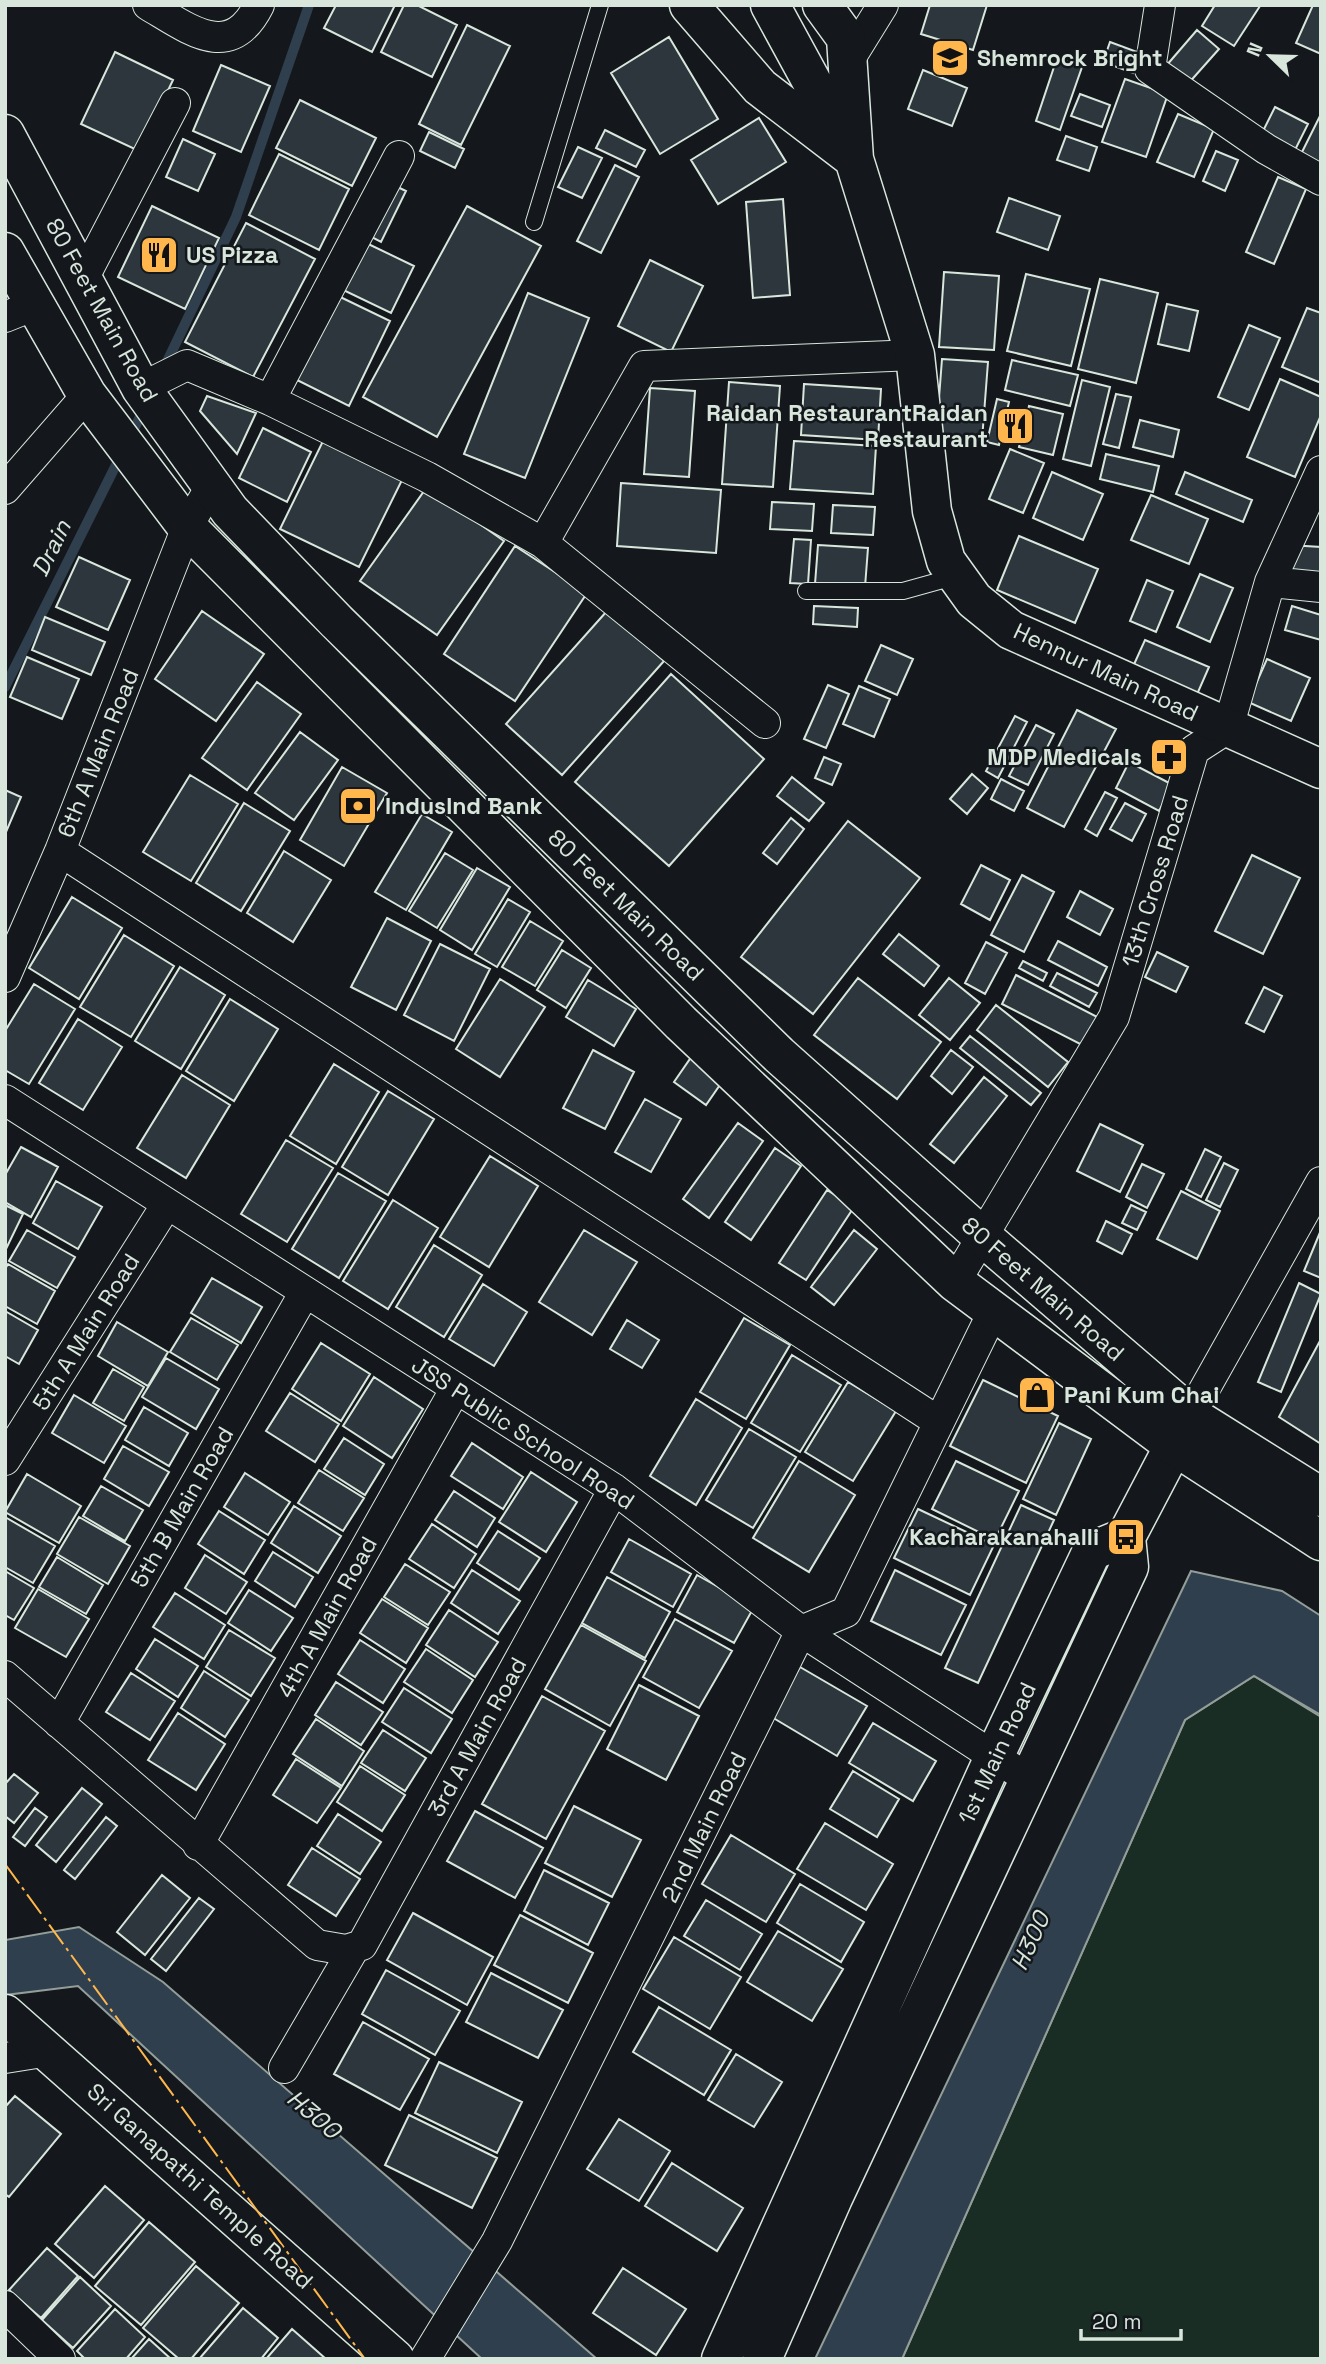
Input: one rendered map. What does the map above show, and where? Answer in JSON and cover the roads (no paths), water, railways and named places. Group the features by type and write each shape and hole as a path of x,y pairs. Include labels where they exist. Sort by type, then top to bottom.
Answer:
{"main road":[{"path":"689,5 760,87 854,159"},
{"path":"747,5 801,59"},
{"path":"770,5 854,159"},
{"name":"Hennur Main Road","path":"822,5 846,38 854,159 915,355 932,511 946,561 974,600 1011,630 1321,769"},
{"name":"80 Feet Main Road","path":"5,134 148,397 230,511 337,622 779,1055 984,1238 1182,1430 1321,1541"},
{"name":"80 Feet Main Road","path":"5,252 20,311 187,527 671,1013 955,1282 993,1312 1182,1430 1321,1497"},
{"path":"762,2359 833,2198 1129,1567 1126,1537 1182,1430"},
{"name":"1st Main Road","path":"721,2359 994,1757 1092,1550 1126,1537"},
{"name":"Sri Ganapathi Temple Road","path":"9,2017 395,2359"}],"street":[{"path":"148,5 201,36 231,37 250,23 259,5"},
{"path":"849,60 883,5"},
{"path":"1160,5 1150,69 1266,149 1321,180"},
{"path":"83,279 175,103"},
{"path":"270,400 399,156"},
{"path":"543,543 644,366 915,355"},
{"path":"148,397 187,365 270,400 427,477 543,543 765,723"},
{"path":"5,489 87,395"},
{"path":"1228,728 1270,582 1321,471"},
{"name":"6th A Main Road","path":"5,977 60,851 187,527 212,485"},
{"path":"1270,582 1321,587"},
{"name":"13th Cross Road","path":"955,1282 984,1238 1114,1017 1194,750 1228,728"},
{"path":"60,851 939,1422"},
{"name":"JSS Public School Road","path":"5,1100 614,1489 801,1631 1030,1780"},
{"path":"1182,1430 1321,1182"},
{"name":"5th A Main Road","path":"5,1460 167,1203"},
{"name":"5th B Main Road","path":"59,1723 305,1292"},
{"path":"801,1631 846,1612 993,1312"},
{"name":"4th A Main Road","path":"198,1845 456,1388"},
{"name":"3rd A Main Road","path":"284,2068 353,1950 362,1945 614,1489"},
{"name":"2nd Main Road","path":"425,2359 497,2241 801,1631"},
{"path":"5,1676 317,1945 353,1950"},
{"path":"5,2058 49,2051"},
{"path":"5,2306 60,2359"}],"lane":[{"path":"534,222 600,5"},
{"path":"806,591 903,591 957,576"}],"water":[{"name":"H300","path":"1191,1571 1282,1591 1321,1616 1321,1715 1254,1676 1185,1720 902,2359 815,2359"},
{"name":"H300","path":"79,1927 163,1982 597,2359 482,2359 78,1986 5,1995 5,1940"}],"waterway":[{"path":"164,368 236,217 309,5"},
{"path":"135,427 145,407"},
{"name":"Drain","path":"5,687 116,465"}],"place":[{"name":"Shemrock Bright","path":"950,58"},
{"name":"US Pizza","path":"159,255"},
{"name":"Raidan RestaurantRaidan Restaurant","path":"1015,426"},
{"name":"MDP Medicals","path":"1169,757"},
{"name":"IndusInd Bank","path":"358,806"},
{"name":"Pani Kum Chai","path":"1037,1395"},
{"name":"Kacharakanahalli","path":"1126,1537"}]}
